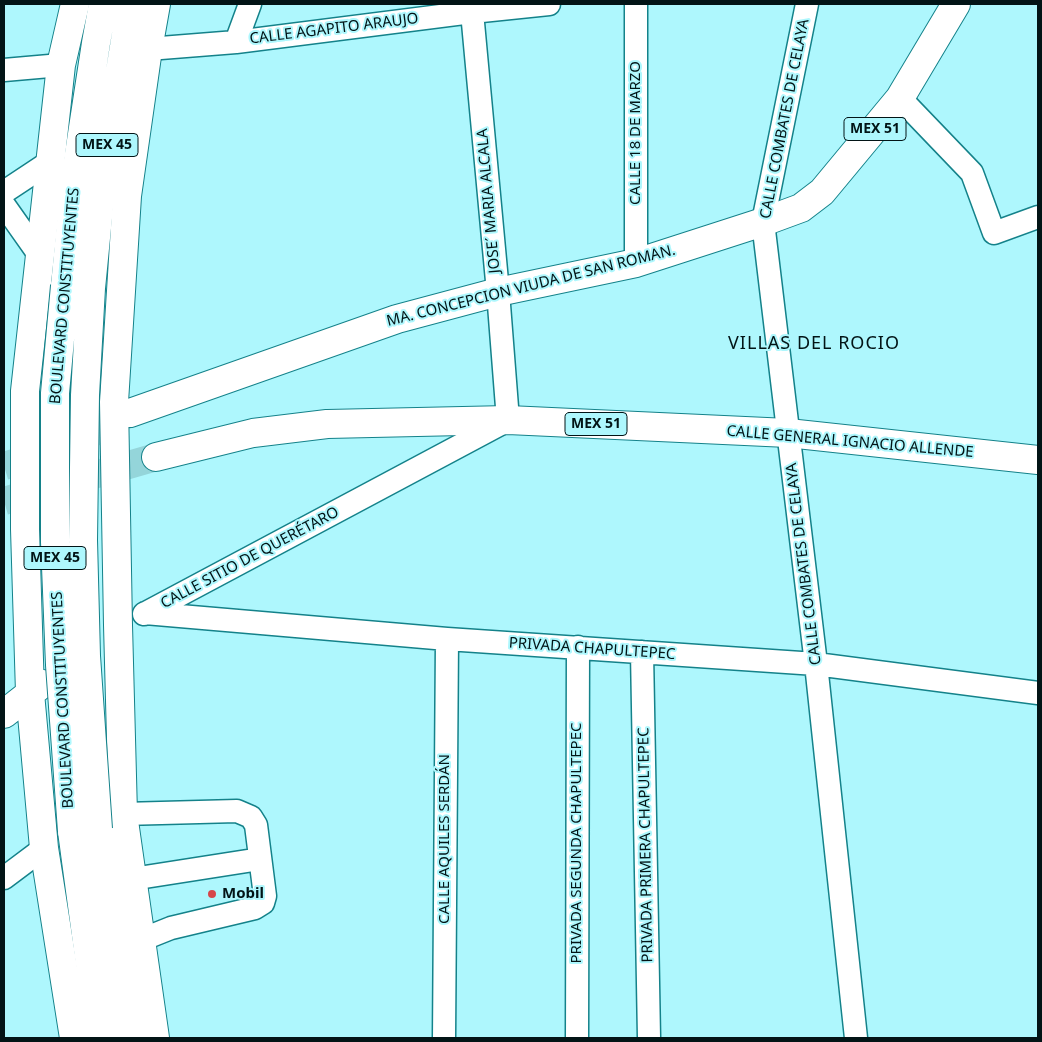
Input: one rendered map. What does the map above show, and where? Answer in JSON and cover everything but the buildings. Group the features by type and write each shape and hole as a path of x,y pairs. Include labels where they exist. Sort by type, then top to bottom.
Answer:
{"main road":[{"path":"75,4 61,65 26,391 14,431 14,531 44,848 91,1038"},
{"name":"BOULEVARD CONSTITUYENTES","path":"91,1038 72,831 60,665 55,542 55,393 75,180 103,4"},
{"name":"BOULEVARD CONSTITUYENTES","path":"128,1037 98,829 86,656 83,540 85,395 93,270 101,187 131,4"},
{"path":"155,1038 123,814 115,499 122,408 127,196 156,4"},
{"name":"MEX 51","path":"763,222 801,208 822,192 900,98 956,4"},
{"name":"MA. CONCEPCION VIUDA DE SAN ROMAN.","path":"14,431 122,408 346,320 397,319 498,292 636,263 763,222"},
{"name":"CALLE GENERAL IGNACIO ALLENDE","path":"156,457 253,433 327,424 508,420 788,433 1038,460"},
{"path":"14,531 115,499"},
{"name":"CALLE SITIO DE QUERÉTARO","path":"4,714 118,625"}],"street":[{"path":"236,42 250,4"},
{"name":"CALLE AGAPITO ARAUJO","path":"148,49 236,42 549,4"},
{"name":"CALLE 18 DE MARZO","path":"636,4 636,263"},
{"name":"CALLE COMBATES DE CELAYA","path":"807,4 763,222 816,664 856,1038"},
{"name":"JOSE´ MARIA ALCALA","path":"472,12 508,420"},
{"path":"4,70 61,65"},
{"path":"900,98 972,173 994,233 1038,217"},
{"path":"4,192 51,162"},
{"path":"4,205 40,256"},
{"name":"CALLE SITIO DE QUERÉTARO","path":"118,625 145,614 508,420"},
{"name":"PRIVADA CHAPULTEPEC","path":"145,614 446,639 816,664 1038,693"},
{"name":"CALLE AQUILES SERDÁN","path":"444,1038 446,639"},
{"name":"PRIVADA SEGUNDA CHAPULTEPEC","path":"577,1038 578,647"},
{"name":"PRIVADA PRIMERA CHAPULTEPEC","path":"642,652 650,1038"},
{"path":"123,814 237,811 250,817 256,826 264,896 263,903 255,908 171,928 141,940"},
{"path":"4,878 44,848"},
{"path":"132,879 260,859"}],"tunnel":[{"path":"4,466 66,447 130,413"},
{"path":"4,501 156,457"}],"place":[{"name":"Mobil","path":"212,894"}],"district":[{"name":"VILLAS DEL ROCIO","path":"814,344"}]}
